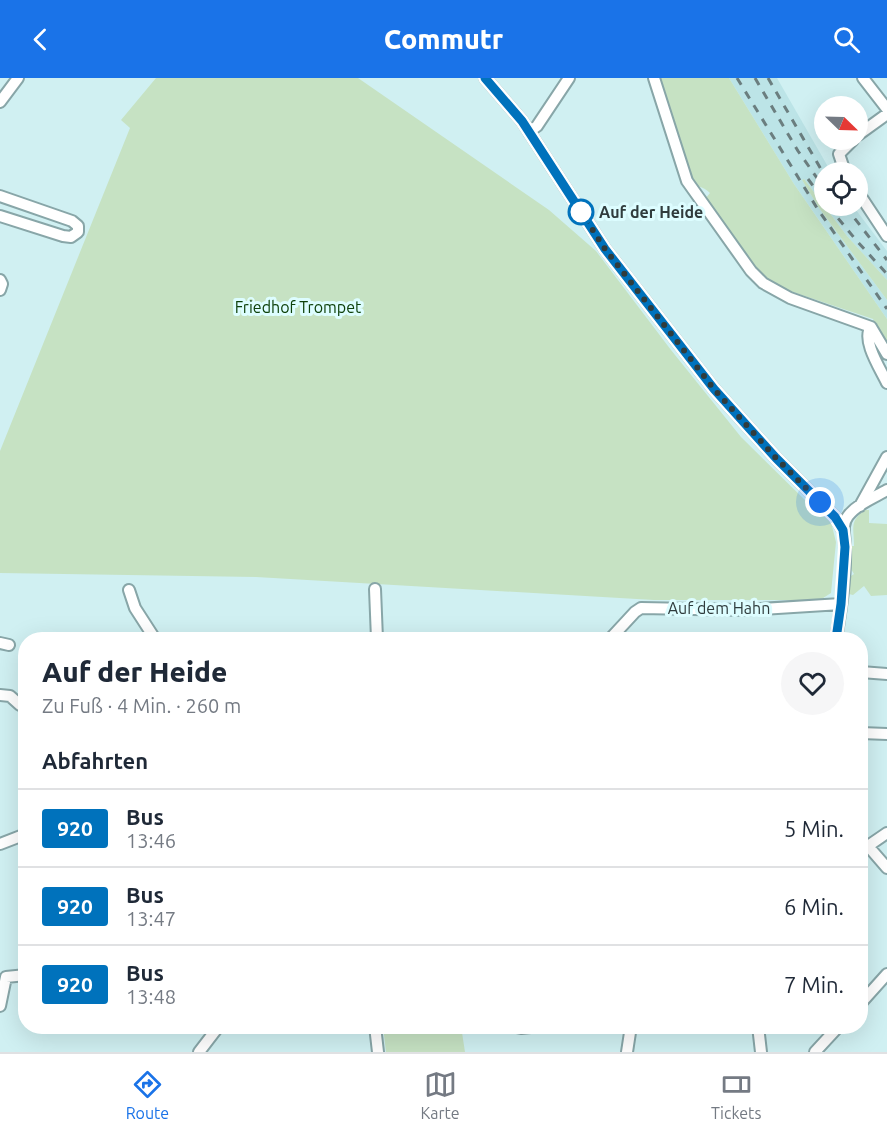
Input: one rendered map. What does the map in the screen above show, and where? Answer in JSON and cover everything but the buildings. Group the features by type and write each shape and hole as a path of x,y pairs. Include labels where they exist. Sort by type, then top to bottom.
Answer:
{"street":[{"path":"0,102 18,78"},
{"path":"485,78 522,121 605,249 714,389 776,458 835,517 843,530"},
{"path":"529,132 537,126 570,78"},
{"path":"654,78 687,181 751,271 770,287 790,298 871,327 887,354"},
{"path":"863,78 887,109"},
{"path":"868,128 887,114"},
{"path":"0,196 72,221 78,226 78,232 71,237 63,236 0,216"},
{"path":"868,207 887,236"},
{"path":"0,280 2,284 0,290"},
{"path":"871,327 867,331 868,341 887,383"},
{"path":"860,506 887,457"},
{"path":"837,632 845,547 843,530 847,516 887,490"},
{"path":"375,589 377,632"},
{"path":"129,590 135,608 150,632"},
{"name":"Auf dem Hahn","path":"616,632 641,608 744,610 841,604"},
{"path":"868,673 887,674"},
{"path":"0,695 10,696 18,703"},
{"path":"868,734 887,734"},
{"path":"887,833 868,846 887,868"},
{"path":"0,844 18,837"},
{"path":"868,995 887,974"},
{"path":"0,1006 6,976 18,975"},
{"path":"200,1052 213,1034"},
{"path":"376,1034 378,1052"},
{"path":"627,1052 629,1034"},
{"path":"759,1034 761,1052"},
{"path":"815,1052 832,1034"}],"shaded area":[{"path":"729,78 777,78 814,142 814,150 818,150 825,162 814,162 814,192 804,179 802,180 814,200 814,213"},
{"path":"816,216 825,216 887,300 887,319"},
{"path":"832,216 861,216 887,251 887,280"}],"green space":[{"name":"Friedhof Trompet","path":"156,78 358,78 549,210 596,251 741,437 808,503 831,522 836,542 831,593 820,600 654,600 256,577 0,573 0,451 130,128 121,120"},
{"path":"657,78 729,78 814,216 887,319 887,345 873,319 781,288 763,276 743,254 705,199 710,193 689,178"},
{"path":"804,179 814,192 814,200 802,180"},
{"path":"825,216 832,216 887,280 887,300"},
{"path":"865,510 869,510 869,523 887,524 887,595 871,596 864,586 853,595 849,594 851,576 854,574 851,569 854,521"},
{"path":"384,1034 462,1034 465,1052 386,1052"}],"railway":[{"path":"737,78 817,208 887,309"},
{"path":"755,78 814,174"},
{"path":"768,78 817,162"},
{"path":"808,179 814,187"},
{"path":"836,216 887,274"},
{"path":"853,216 887,260"}],"bus line":[{"name":"920","path":"485,78 522,121 605,249 714,389 776,458 835,517 843,530 845,547 837,632"}],"place":[{"name":"Auf der Heide","path":"581,212"}],"route":[{"path":"581,212 605,249 714,389 776,458 820,502"}]}
